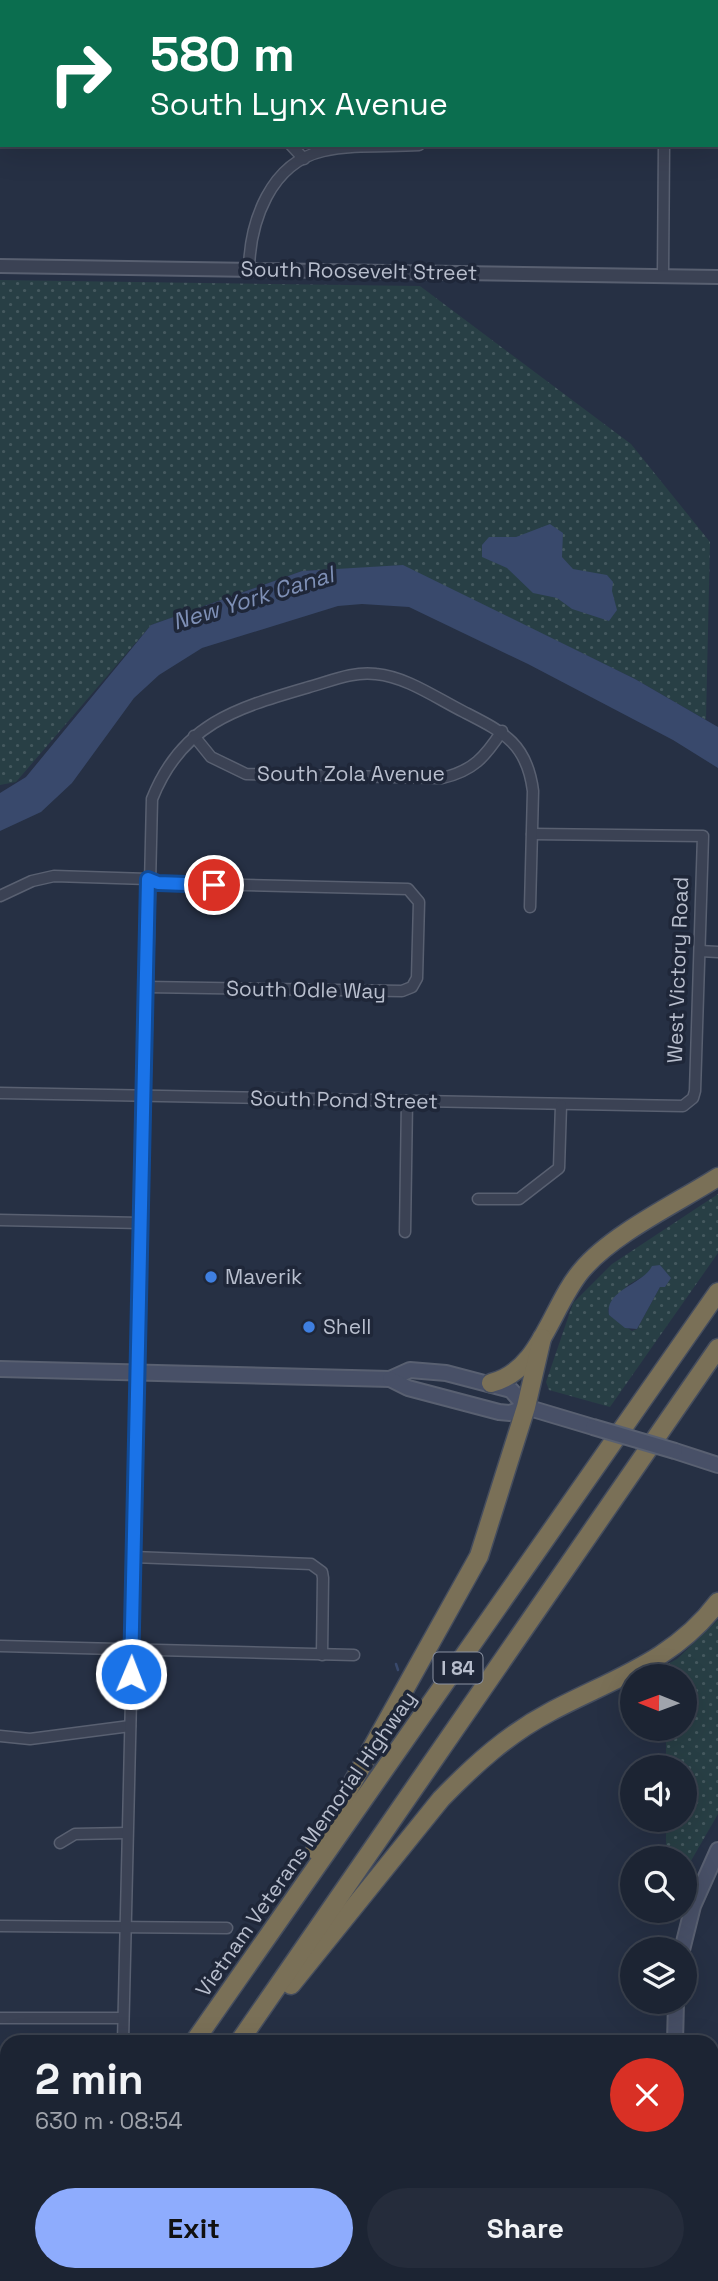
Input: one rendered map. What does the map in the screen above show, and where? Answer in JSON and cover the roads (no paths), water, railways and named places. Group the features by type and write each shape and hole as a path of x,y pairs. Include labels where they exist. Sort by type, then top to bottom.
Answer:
{"highway":[{"path":"491,1383 513,1373 525,1362 542,1338 565,1292 599,1253 718,1177"},
{"name":"Vietnam Veterans Memorial Highway","path":"199,2035 718,1292"},
{"path":"262,1944 478,1556 526,1407 542,1338"},
{"name":"I 84","path":"244,2035 718,1348"},
{"path":"251,2035 441,1799 466,1773 521,1730 548,1713 662,1656 685,1640 718,1602"}],"main road":[{"path":"0,1370 390,1379 408,1388 499,1412 510,1413 526,1407 718,1465"},
{"path":"390,1379 410,1370 446,1373 491,1383 517,1394 526,1407"},
{"path":"685,1937 693,1906 718,1850"},
{"path":"675,2035 676,2014"}],"street":[{"path":"293,147 304,159"},
{"path":"249,269 255,221 275,183 304,159 323,151 387,147"},
{"path":"663,275 664,147"},
{"name":"South Roosevelt Street","path":"0,266 718,276"},
{"path":"123,2035 148,879 152,799 159,780 194,736 213,721 243,706 367,673 401,680 502,731 524,756 530,772 530,907"},
{"name":"South Zola Avenue","path":"194,736 211,757 246,774 442,778 471,769 485,758 502,731"},
{"name":"West Victory Road","path":"532,834 703,836 695,1091 688,1103"},
{"path":"0,896 32,881 54,876 148,879"},
{"name":"South Odle Way","path":"146,987 402,991 412,987 417,978 419,902 415,894 408,889 158,883 148,879"},
{"path":"700,951 718,952"},
{"name":"South Pond Street","path":"0,1093 676,1107 688,1103"},
{"path":"405,1232 408,1101"},
{"path":"478,1199 519,1199 559,1168 561,1105"},
{"path":"0,1220 141,1223"},
{"path":"134,1557 312,1563 323,1578 322,1654"},
{"path":"0,1646 354,1655"},
{"path":"0,1736 30,1740 130,1726"},
{"path":"60,1843 75,1834 127,1833"},
{"path":"0,1926 227,1928"},
{"path":"0,2018 123,2018"}],"water":[{"path":"550,524 563,533 562,557 573,569 607,575 613,582 612,591 617,610 609,621 572,609 557,598 533,593 507,568 482,557 482,545 489,537 516,537"},
{"name":"New York Canal","path":"403,565 635,679 718,727 718,768 673,740 528,664 409,607 362,604 338,606 202,648 159,675 134,698 72,783 41,812 0,831 0,793 26,777 151,625 302,571"},
{"path":"660,1265 671,1278 665,1287 660,1287 637,1329 625,1328 609,1315 612,1299 641,1278 652,1266"}],"waterway":[{"path":"396,1664 398,1670"}],"place":[{"name":"Maverik","path":"211,1277"},
{"name":"Shell","path":"309,1327"}]}
